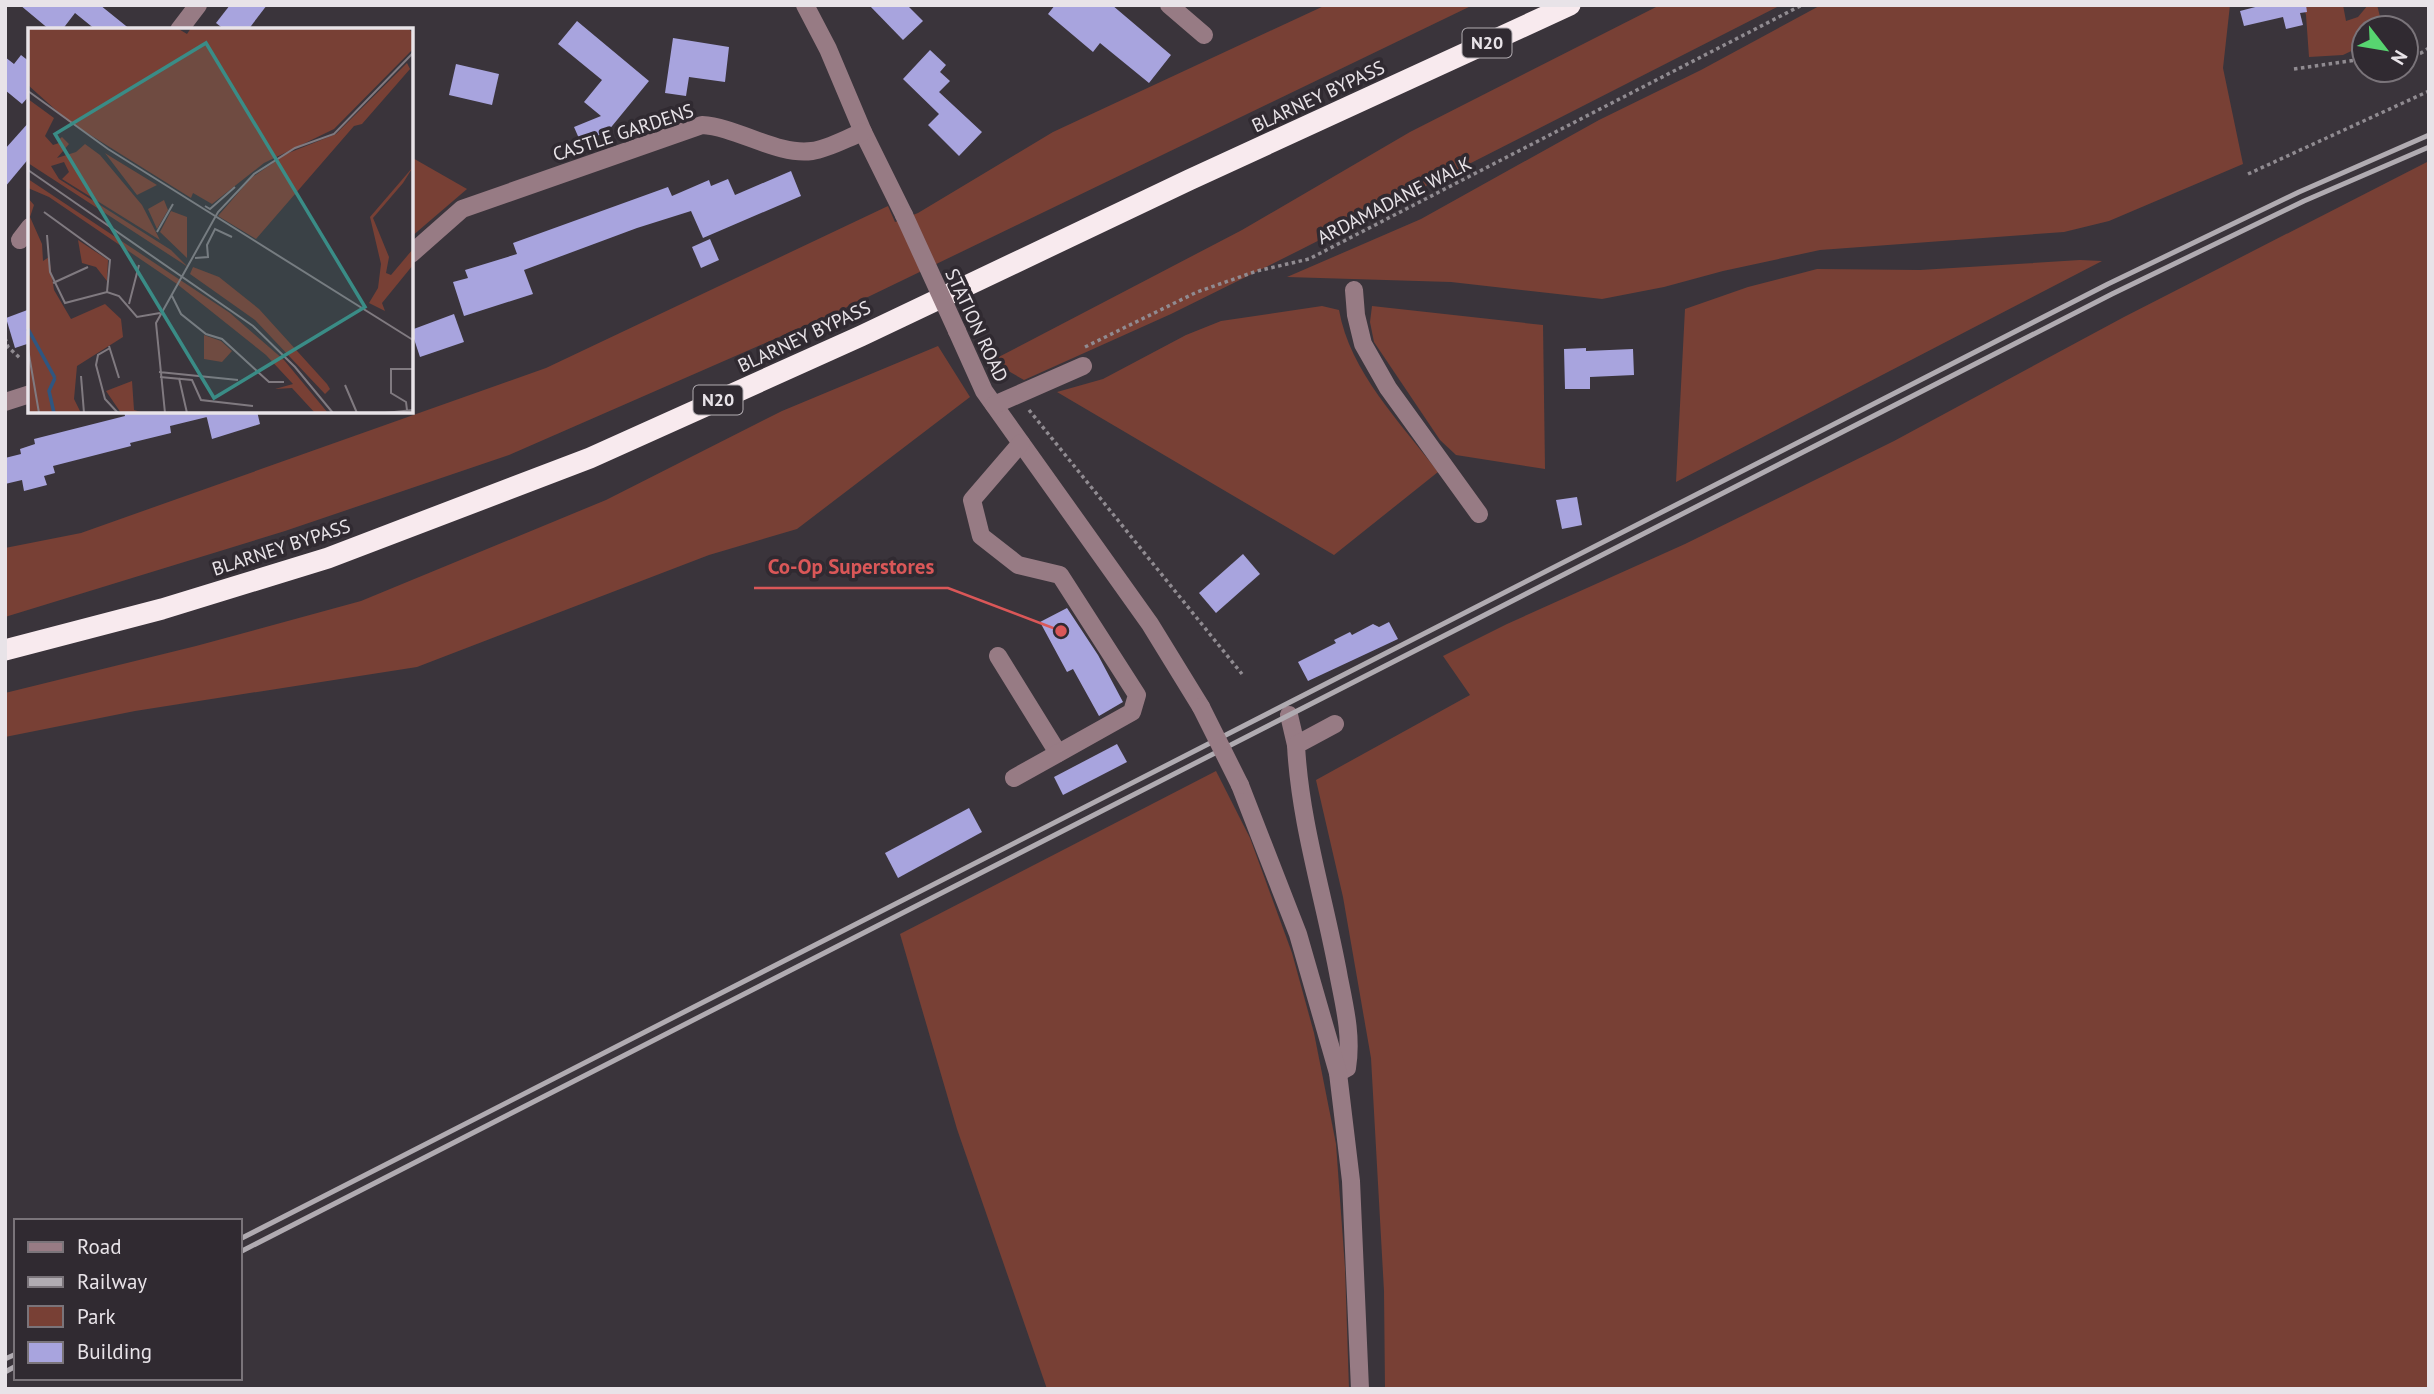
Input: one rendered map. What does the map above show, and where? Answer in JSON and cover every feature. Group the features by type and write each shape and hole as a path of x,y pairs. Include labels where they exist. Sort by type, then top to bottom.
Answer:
{"highway":[{"name":"BLARNEY BYPASS","path":"5,650 162,609 328,558 590,458 1570,5"}],"street":[{"path":"181,28 198,5"},
{"name":"STATION ROAD","path":"805,5 984,391 1150,624 1201,708 1240,785 1298,934 1338,1073 1351,1181 1360,1389"},
{"path":"1169,5 1204,35"},
{"name":"CASTLE GARDENS","path":"413,252 462,209 702,125 720,126 782,148 811,151 863,132"},
{"path":"1354,290 1356,315 1363,344 1388,388 1479,514"},
{"path":"993,405 1017,395 1079,358"},
{"path":"5,402 28,395"},
{"path":"1014,778 1132,712 1137,695 1060,575 1018,565 981,536 972,500 1021,443"},
{"path":"998,656 1058,753"},
{"path":"1289,715 1296,745 1297,776 1334,948 1349,1038 1347,1068 1338,1073"},
{"path":"1296,745 1335,724"}],"path":[{"name":"ARDAMADANE WALK","path":"1079,358 1099,341 1197,292 1257,271 1309,259 1802,5"},
{"path":"2294,69 2350,61"},
{"path":"2248,174 2429,91"},
{"path":"5,338 8,347 21,359"},
{"path":"1017,395 1242,674"}],"green space":[{"path":"1326,5 1473,5 843,309 509,455 285,531 5,617 5,548 81,533 546,368 888,206 895,222 918,213 1053,132"},
{"path":"1660,5 1781,5 1171,314 1024,380 991,361 1242,230 1410,132"},
{"path":"1821,5 2230,5 2223,68 2243,164 2109,221 2064,232 1820,250 1602,299 1451,282 1287,277 1421,219 1599,120 1701,70"},
{"path":"2303,5 2343,5 2346,21 2350,20 2350,52 2343,55 2309,57"},
{"path":"2368,5 2377,5 2379,14 2360,14"},
{"path":"413,158 467,189 413,235"},
{"path":"2429,161 2429,1389 1385,1389 1384,1291 1371,1058 1343,897 1316,780 1470,695 1443,656 1507,624 1685,544 1894,441 2124,317"},
{"path":"2102,261 1676,482 1685,309 1748,287 1817,269 1920,270"},
{"path":"1322,306 1339,310 1345,333 1365,375 1378,396 1438,472 1334,555 1057,392 1103,379 1186,335 1221,321"},
{"path":"1372,306 1543,325 1545,469 1456,455 1440,440 1374,342 1370,322"},
{"path":"938,346 970,397 797,529 709,555 417,667 135,711 5,737 5,693 196,646 361,601 606,500 782,411"},
{"path":"1216,771 1250,838 1292,953 1314,1033 1336,1144 1345,1268 1349,1389 1047,1389 957,1129 900,934"}],"building":[{"path":"20,5 100,5 129,28 94,28 75,13 64,28 48,28"},
{"path":"230,5 267,5 250,28 222,28 216,23"},
{"path":"869,5 907,5 923,21 903,40"},
{"path":"1055,5 1112,5 1171,55 1149,83 1100,43 1093,52 1048,14"},
{"path":"2263,5 2306,5 2307,12 2300,13 2303,25 2286,29 2283,17 2244,26 2240,11"},
{"path":"577,21 649,81 608,131 581,143 574,127 601,116 584,102 602,80 558,44"},
{"path":"673,38 729,47 725,82 689,77 686,96 665,93"},
{"path":"930,50 946,65 940,72 950,81 939,92 982,132 959,156 928,125 939,114 903,79"},
{"path":"21,55 28,60 28,97 22,104 5,90 5,57 14,64"},
{"path":"456,64 499,74 492,105 449,95"},
{"path":"28,123 28,159 5,187 5,149"},
{"path":"791,171 801,196 703,238 691,211 637,228 524,270 533,294 464,316 453,282 468,278 465,270 517,254 513,243 668,187 672,196 709,180 711,186 728,179 735,195"},
{"path":"710,239 719,260 701,268 692,247"},
{"path":"28,310 28,344 15,348 6,318"},
{"path":"454,314 464,342 420,357 413,329"},
{"path":"1586,348 1586,351 1633,349 1634,375 1590,377 1590,389 1565,389 1564,349"},
{"path":"124,413 257,413 260,424 212,439 207,417 170,426 171,433 130,443 131,446 53,466 55,473 44,476 47,485 24,491 22,480 5,484 5,458 21,454 20,449 35,444 34,439 125,416"},
{"path":"1577,497 1582,525 1562,529 1556,500"},
{"path":"1243,554 1260,574 1216,613 1199,593"},
{"path":"1067,608 1098,655 1123,702 1099,716 1073,669 1067,672 1040,622"},
{"path":"1389,622 1398,639 1308,681 1298,662 1336,643 1334,640 1350,632 1352,635 1373,624 1379,627"},
{"path":"1117,744 1127,762 1063,795 1054,777"},
{"path":"969,808 982,832 898,878 885,853"}],"railway":[{"path":"242,1238 2108,284 2299,192 2429,135"},
{"path":"242,1251 2112,294 2304,201 2429,147"},
{"path":"5,1359 14,1355"},
{"path":"5,1372 14,1367"}],"place":[{"name":"Co-Op Superstores","path":"1061,631"}]}
